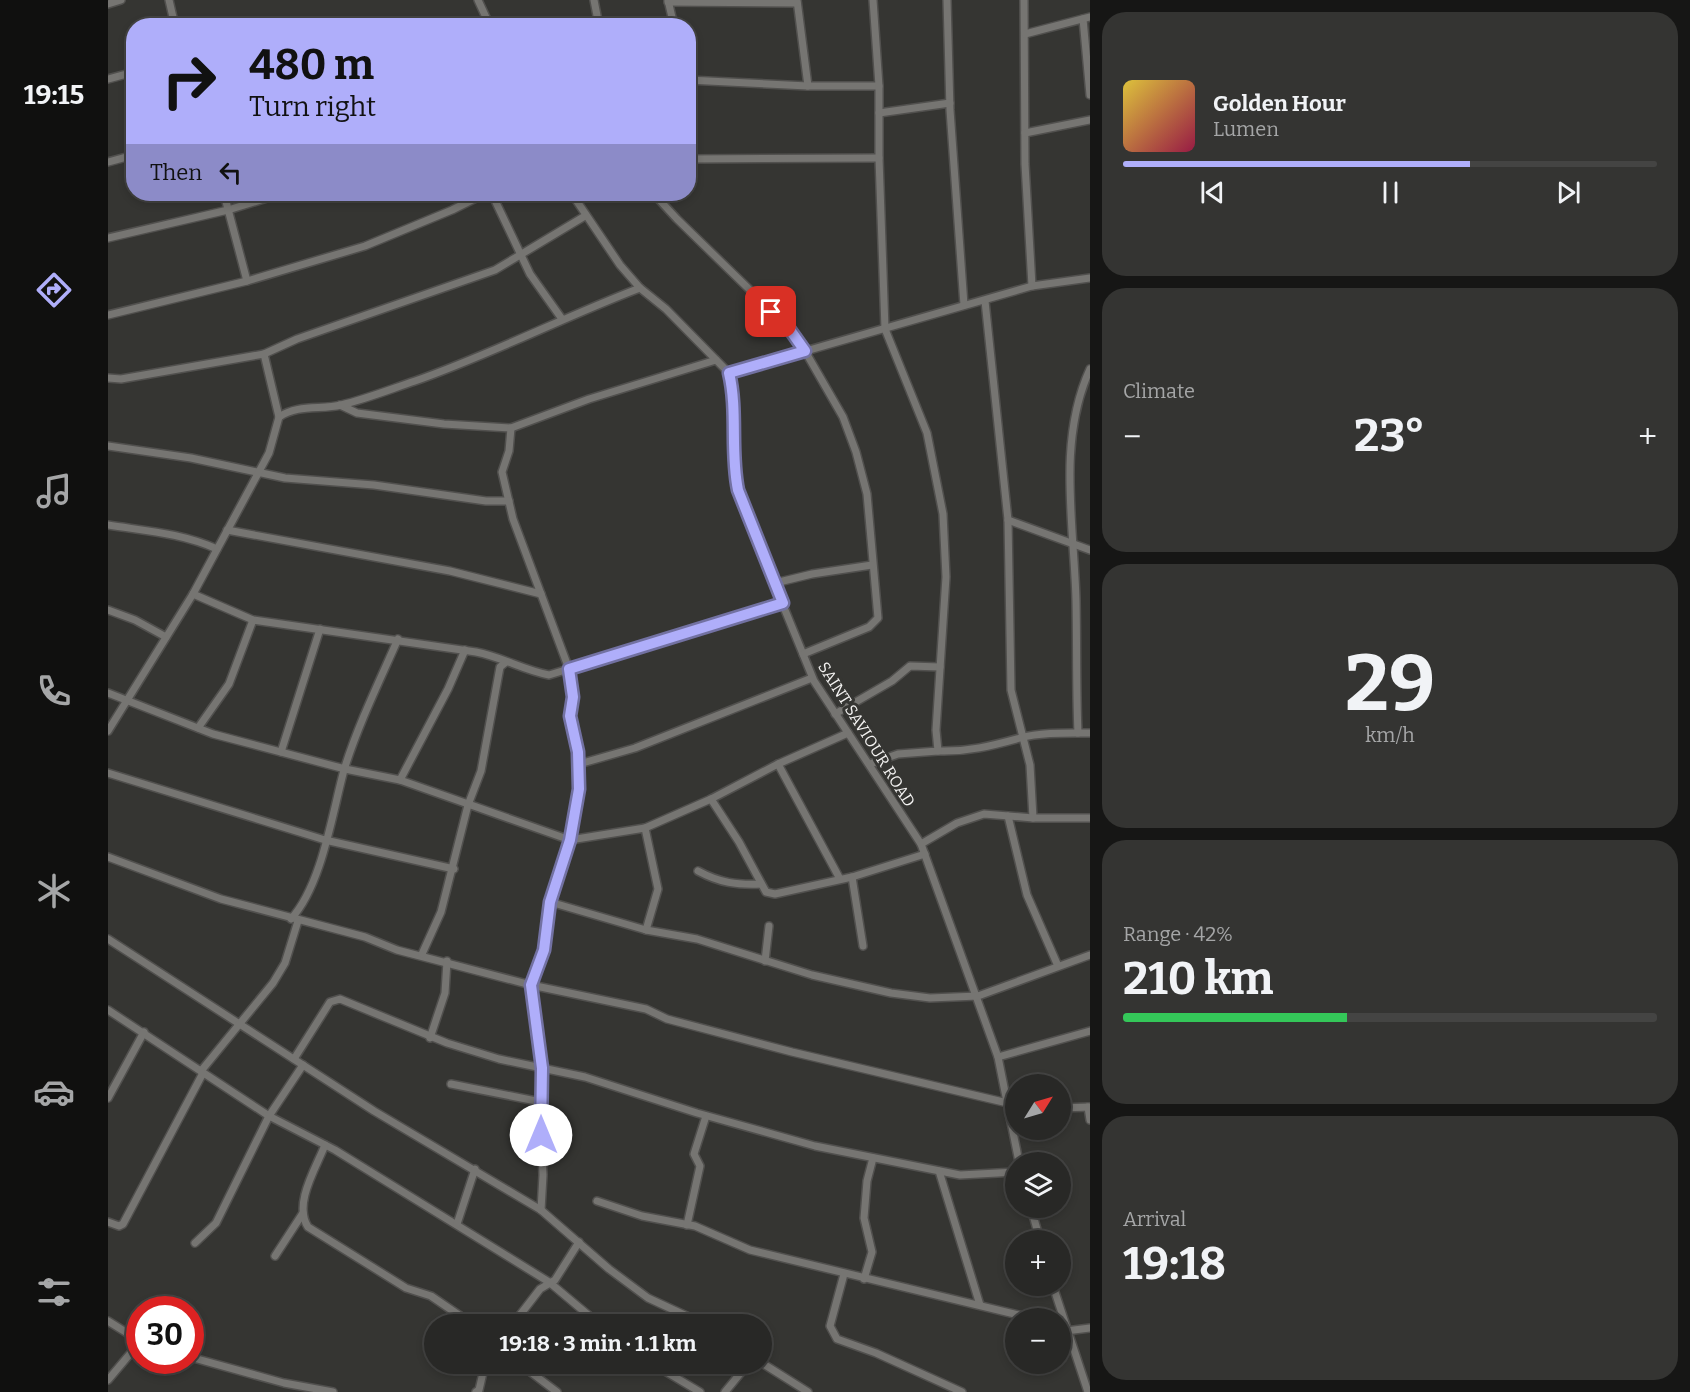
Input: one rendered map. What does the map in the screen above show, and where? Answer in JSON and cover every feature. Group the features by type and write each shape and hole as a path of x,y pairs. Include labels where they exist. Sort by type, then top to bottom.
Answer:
{"street":[{"path":"108,4 121,0"},
{"path":"169,0 173,18"},
{"path":"478,0 486,18"},
{"path":"594,0 597,18"},
{"path":"873,0 879,86 885,329 927,433 943,514 946,577 936,730 938,751"},
{"path":"947,0 950,104 964,305"},
{"path":"1024,0 1025,133 1032,286"},
{"path":"672,18 668,1 797,1 808,86"},
{"path":"1025,34 1086,18 1090,95"},
{"path":"108,79 126,74"},
{"path":"696,81 808,86 879,86"},
{"path":"879,113 950,104"},
{"path":"1025,133 1090,120"},
{"path":"108,162 126,157"},
{"path":"696,159 879,158"},
{"path":"226,201 247,281"},
{"path":"108,238 257,201"},
{"path":"108,315 247,281 365,246 470,201"},
{"path":"495,201 520,256 542,293 562,319"},
{"path":"576,201 640,288 666,309 729,373 1032,286 1090,278"},
{"path":"660,201 788,327 805,351 843,417 856,452 867,494 876,621 803,654"},
{"path":"108,378 121,379 264,354 297,339 469,281 520,256 585,216"},
{"path":"279,417 296,409 340,405 488,352 640,288"},
{"path":"985,301 1008,520 1011,690 1021,738 1030,765 1033,819"},
{"path":"108,731 193,594 269,453 279,417 264,354"},
{"path":"340,405 357,413 444,424 511,428 598,396 716,360"},
{"path":"1078,733 1075,671 1073,427 1077,405 1090,369"},
{"name":"SAINT SAVIOUR ROAD","path":"729,373 733,404 734,471 738,490 813,678 921,844 978,996 998,1057 1005,1098"},
{"path":"511,428 509,451 502,472 509,501 569,669 573,697 570,716 579,764 579,789 570,840 550,902 544,950 531,985 542,1068 541,1210"},
{"path":"108,446 259,471 285,478 374,485 463,499 509,501"},
{"path":"1008,520 1090,550"},
{"path":"108,525 164,532 197,540 217,549"},
{"path":"227,530 450,571 541,594"},
{"path":"775,583 812,574 872,565"},
{"path":"193,594 253,620 465,650 491,655 528,671 549,675 783,603"},
{"path":"108,610 135,620 166,637"},
{"path":"198,728 229,684 253,620"},
{"path":"281,752 320,629"},
{"path":"108,1222 119,1226 123,1224 202,1072 273,983 285,963 295,920 305,902 345,769 368,705 398,639"},
{"path":"400,780 448,689 465,650"},
{"path":"422,954 441,912 454,869 468,805 481,771 500,667 506,662"},
{"path":"835,714 892,681 910,666 940,667"},
{"path":"579,764 635,748 813,678"},
{"path":"108,693 198,728 345,769 400,780 570,840 645,828 711,799 778,764 848,734"},
{"path":"870,764 898,754 970,751 1002,745 1021,738 1090,733"},
{"path":"778,764 840,879"},
{"path":"108,773 325,840 454,869"},
{"path":"711,799 739,842 766,892 775,894 852,877 925,854"},
{"path":"921,844 957,823 984,814 1033,819 1090,818"},
{"path":"1008,816 1027,895 1058,966"},
{"path":"645,828 658,889 646,930"},
{"path":"108,856 179,885 295,920 365,937 397,950 422,954 531,985 646,1009 667,1019 792,1052 1005,1104"},
{"path":"698,871 715,880 735,885 761,884"},
{"path":"852,877 863,946"},
{"path":"550,902 646,930 697,939 812,975 891,993 930,998 978,996 1090,955"},
{"path":"765,960 769,926"},
{"path":"108,939 374,1111 541,1210 609,1269 648,1298 682,1314"},
{"path":"430,1038 445,993 447,962"},
{"path":"294,1059 325,1008 336,998 430,1038 499,1059 585,1077 706,1116 815,1146 960,1175 1005,1173"},
{"path":"108,1010 269,1116 325,1145 549,1282 587,1314"},
{"path":"998,1057 1090,1031"},
{"path":"108,1098 144,1032"},
{"path":"195,1243 216,1223 269,1116 303,1065"},
{"path":"452,1084 541,1102"},
{"path":"1071,1108 1089,1107 1090,1120"},
{"path":"687,1225 700,1166 694,1154 706,1116"},
{"path":"325,1145 304,1200 303,1214 308,1227 406,1288 431,1296 457,1314"},
{"path":"864,1279 872,1252 864,1218 867,1181 873,1158"},
{"path":"457,1224 475,1169"},
{"path":"939,1171 980,1305"},
{"path":"597,1201 642,1216 687,1225 750,1250 1005,1311"},
{"path":"275,1256 303,1214"},
{"path":"521,1314 540,1289 555,1280 579,1242"},
{"path":"844,1274 830,1326 837,1339 876,1353 962,1392"},
{"path":"108,1321 126,1332"},
{"path":"1071,1330 1090,1328"},
{"path":"1071,1345 1088,1392"},
{"path":"108,1380 126,1358"},
{"path":"204,1361 284,1383 333,1392"},
{"path":"772,1369 808,1392"},
{"path":"479,1391 483,1374"},
{"path":"533,1374 557,1392"},
{"path":"670,1374 700,1392"},
{"path":"725,1392 740,1374"}],"route":[{"path":"541,1135 542,1068 531,985 539,969 544,950 550,902 570,840 579,789 578,752 570,716 573,697 569,669 783,603 738,490 734,471 733,404 729,373 805,351 788,327 771,312"}]}
